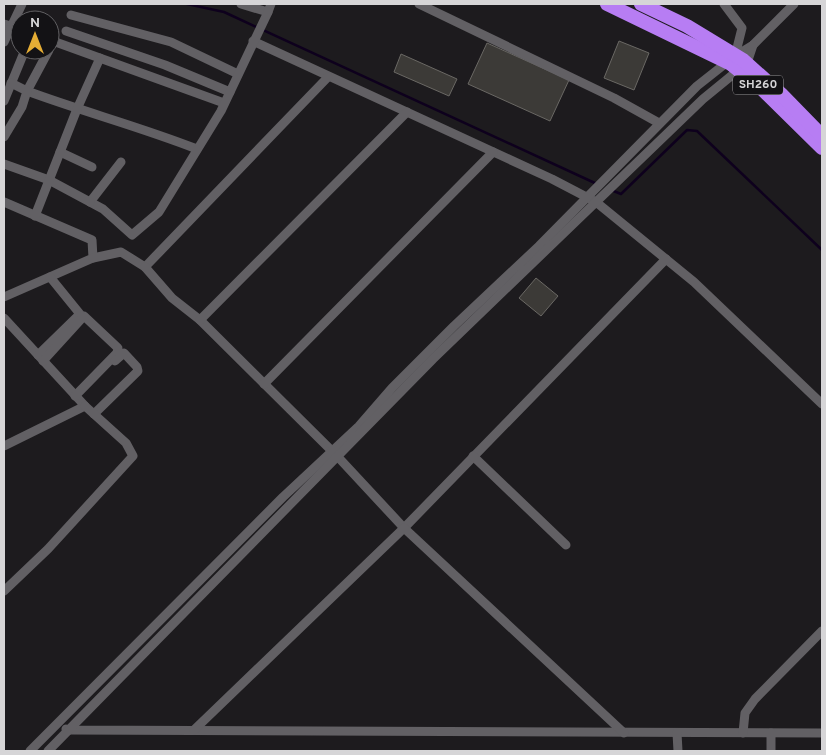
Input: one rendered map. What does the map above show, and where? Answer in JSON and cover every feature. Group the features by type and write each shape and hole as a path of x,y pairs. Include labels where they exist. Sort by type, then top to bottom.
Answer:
{"highway":[{"name":"SH260","path":"606,4 737,62 822,148"},
{"path":"641,4 687,26 781,94 822,136"}],"street":[{"path":"4,164 50,180 103,209 132,234 159,212 198,149 230,92 270,8 241,4"},
{"path":"419,4 614,98 659,123"},
{"path":"724,4 742,28 737,62"},
{"path":"48,751 334,455 703,99 794,4"},
{"path":"71,15 171,42 238,74"},
{"path":"4,42 10,30"},
{"path":"66,31 165,65 230,92"},
{"path":"254,41 596,202 694,282 822,404"},
{"path":"30,751 283,497 334,455 392,388 659,123 697,86 737,62 753,45"},
{"path":"60,47 100,58 224,103"},
{"path":"35,216 77,109 100,58"},
{"path":"4,101 21,60"},
{"path":"4,137 22,107 27,91 43,60"},
{"path":"145,267 328,77"},
{"path":"11,83 27,91 77,109 155,132 198,149"},
{"path":"200,320 407,112"},
{"path":"60,152 92,167"},
{"path":"264,384 493,152"},
{"path":"90,202 121,162"},
{"path":"4,202 92,240 94,258"},
{"path":"4,297 94,258 121,252 145,267 172,298 200,320 404,528 624,733"},
{"path":"194,730 404,528 666,260"},
{"path":"41,358 80,314 50,277"},
{"path":"41,358 84,316 118,348 117,353 77,397"},
{"path":"4,318 85,406 126,443 133,456 48,549 4,591"},
{"path":"77,397 122,353 126,354 137,367 138,372 94,414"},
{"path":"4,446 85,406"},
{"path":"474,456 566,546"},
{"path":"743,733 745,713 755,699 822,631"},
{"path":"58,724 68,730 822,733"},
{"path":"677,733 678,751"},
{"path":"771,733 771,751"}],"building":[{"path":"619,41 649,53 634,90 604,78"},
{"path":"487,43 569,80 550,121 468,84"},
{"path":"401,54 457,79 449,96 394,72"},
{"path":"536,278 558,296 541,316 519,298"}],"waterway":[{"path":"187,4 224,12 597,184"},
{"path":"611,190 621,194 687,130 697,131 822,250"}]}
